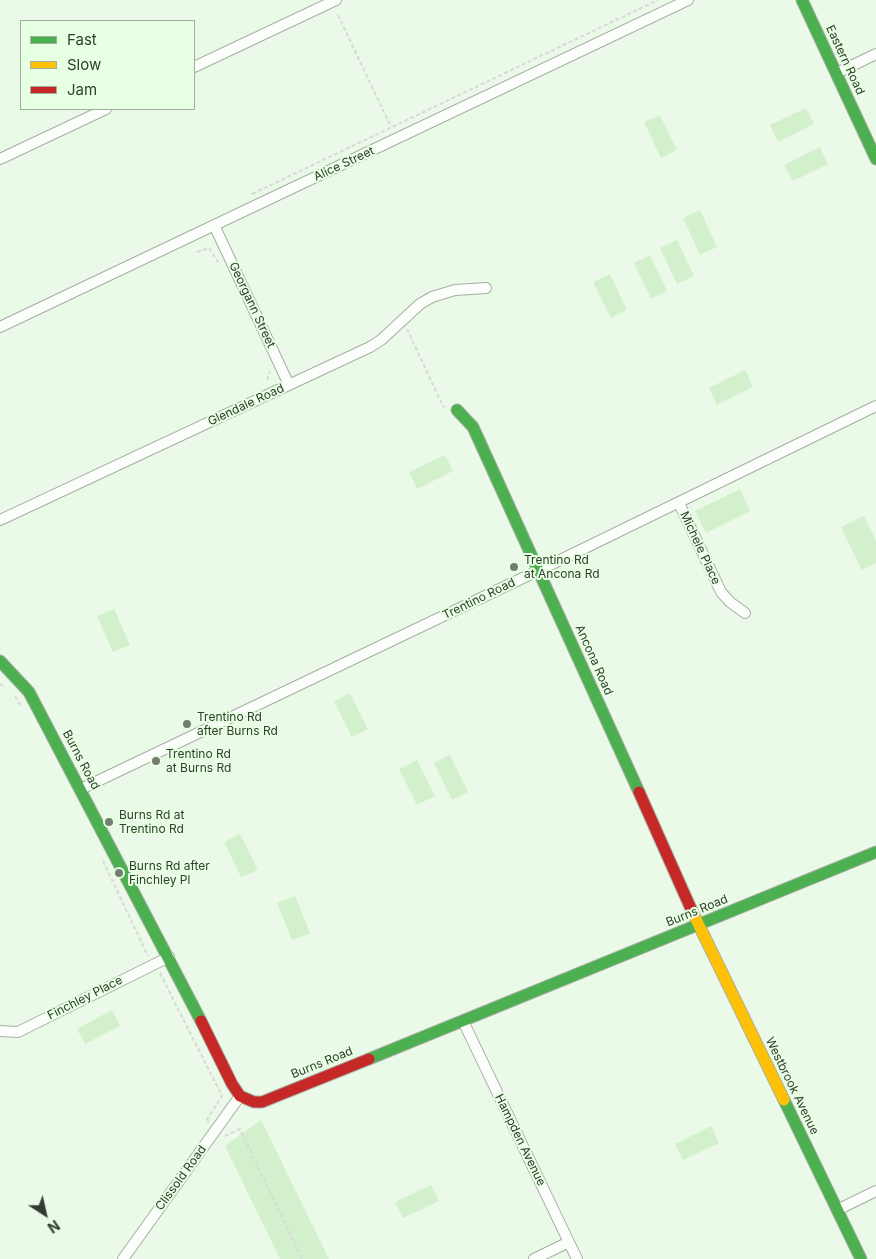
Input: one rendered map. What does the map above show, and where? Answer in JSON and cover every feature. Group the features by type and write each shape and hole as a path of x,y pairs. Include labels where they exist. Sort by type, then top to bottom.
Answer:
{"main road":[{"name":"Eastern Road","path":"802,0 876,159"},
{"name":"Ancona Road","path":"457,410 473,427 699,925"},
{"name":"Burns Road","path":"0,660 29,692 169,957 232,1084 240,1096 254,1102 262,1102 876,852"},
{"name":"Westbrook Avenue","path":"699,925 861,1259"}],"street":[{"path":"195,67 336,0"},
{"name":"Alice Street","path":"0,327 688,0"},
{"path":"837,73 876,54"},
{"path":"0,159 104,110"},
{"name":"Georgann Street","path":"214,225 289,385"},
{"name":"Glendale Road","path":"0,520 376,344 420,304 443,293 486,288"},
{"name":"Trentino Road","path":"81,789 538,571 876,406"},
{"name":"Michele Place","path":"678,503 721,592 730,602 745,613"},
{"name":"Finchley Place","path":"0,1031 18,1032 169,957"},
{"name":"Hampden Avenue","path":"462,1021 577,1259"},
{"name":"Clissold Road","path":"123,1259 240,1096"},
{"path":"837,1210 876,1191"},
{"path":"534,1259 569,1242"}],"path":[{"path":"248,196 658,0"},
{"path":"338,15 391,128"},
{"path":"197,252 209,248 220,265"},
{"path":"402,319 443,406 457,410"},
{"path":"267,380 270,370"},
{"path":"0,684 10,690 20,705"},
{"path":"103,861 151,966 155,972 162,974 222,1096 206,1121 209,1122"},
{"path":"225,1136 240,1129 302,1259"}],"green space":[{"path":"806,108 814,124 778,142 770,125"},
{"path":"660,115 677,150 661,158 644,122"},
{"path":"820,147 828,164 793,181 784,165"},
{"path":"700,210 717,247 700,255 683,218"},
{"path":"677,240 694,276 677,284 660,248"},
{"path":"650,255 667,291 651,299 634,263"},
{"path":"610,274 627,310 611,318 593,282"},
{"path":"745,370 753,387 717,405 709,388"},
{"path":"445,455 453,471 417,489 409,472"},
{"path":"740,489 750,511 706,533 695,511"},
{"path":"864,516 876,541 876,563 862,570 841,527"},
{"path":"114,609 130,645 113,652 97,616"},
{"path":"350,693 368,729 352,737 334,701"},
{"path":"450,755 468,792 452,800 434,763"},
{"path":"417,760 435,796 417,805 399,769"},
{"path":"240,834 258,870 241,877 224,842"},
{"path":"295,896 310,933 292,940 277,903"},
{"path":"112,1010 120,1026 85,1044 77,1029"},
{"path":"261,1120 329,1259 280,1259 225,1146"},
{"path":"711,1126 719,1143 683,1160 675,1144"},
{"path":"431,1185 439,1201 403,1218 395,1202"}],"traffic: fast":[{"path":"802,0 876,159"},
{"path":"457,410 473,427 639,792"},
{"path":"0,661 29,692 201,1021"},
{"path":"369,1059 876,852"},
{"path":"784,1100 861,1259"}],"traffic: slow":[{"path":"692,911 784,1100"}],"traffic: jam":[{"path":"639,792 692,911"},
{"path":"201,1021 232,1084 240,1096 254,1102 262,1102 369,1059"}],"place":[{"name":"Trentino Rd at Ancona Rd","path":"514,567"},
{"name":"Trentino Rd after Burns Rd","path":"187,724"},
{"name":"Trentino Rd at Burns Rd","path":"156,761"},
{"name":"Burns Rd at Trentino Rd","path":"109,822"},
{"name":"Burns Rd after Finchley Pl","path":"119,873"}]}
